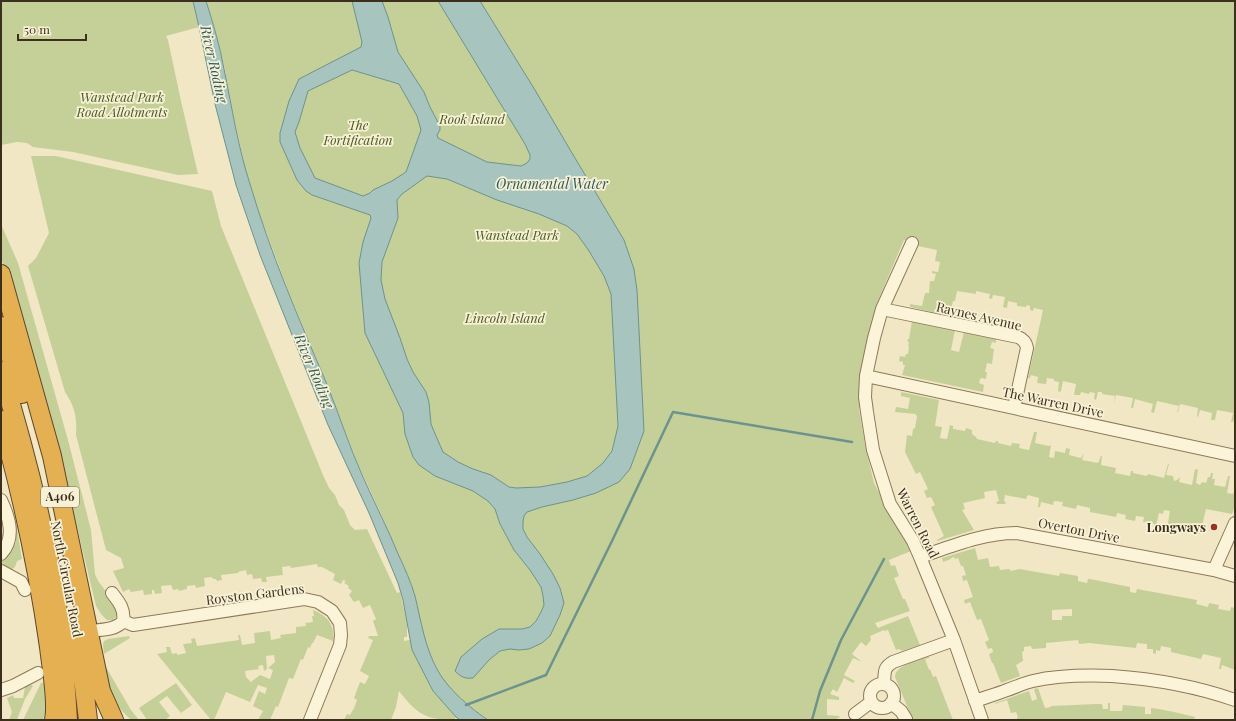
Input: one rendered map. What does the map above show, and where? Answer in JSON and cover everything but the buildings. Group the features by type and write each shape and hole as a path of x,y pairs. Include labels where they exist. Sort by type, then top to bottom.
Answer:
{"highway":[{"name":"A406","path":"1,274 52,456 90,632 101,691 114,720"},
{"name":"North Circular Road","path":"1,326 28,413 42,465 66,568 78,636 88,720"},
{"name":"North Circular Road","path":"1,371 28,470 51,570 61,638 68,720"},
{"name":"A406","path":"1,420 16,474 43,609 54,694 54,720"}],"street":[{"name":"Warren Road","path":"912,243 882,309 866,376 865,397 873,450 890,504 913,541 920,557 954,640 982,720"},
{"name":"Raynes Avenue","path":"882,309 1018,336 1023,339 1027,348 1014,408"},
{"name":"The Warren Drive","path":"866,376 1235,456"},
{"path":"1,500 6,510 11,528 7,547 1,554"},
{"path":"1214,570 1235,523"},
{"name":"Overton Drive","path":"920,557 973,539 1001,533 1016,533 1214,570 1235,576"},
{"path":"1,571 21,582 25,590"},
{"path":"112,593 123,610 124,616 128,623"},
{"name":"Royston Gardens","path":"90,632 113,628 128,623 304,599 318,602 332,611 340,623 341,635 338,651 310,720"},
{"path":"884,684 887,666 893,662 954,640"},
{"path":"1,690 13,686 38,673"},
{"path":"975,701 1031,681 1048,678 1093,675 1164,681 1195,688 1235,700"},
{"path":"884,684 893,691 894,695 888,706 881,708 877,707 871,702 870,694 873,687 876,685 884,684"},
{"path":"855,714 871,702"},
{"path":"891,703 901,711 906,720"}],"green space":[{"name":"Wanstead Park Road Allotments","path":"1,1 193,1 199,27 166,36 198,174 178,175 73,152 33,147 27,143 17,142 1,145"},
{"name":"Wanstead Park","path":"206,1 1235,1 1235,420 1231,422 1233,413 1217,410 1215,420 1211,420 1212,413 1200,410 1198,417 1198,408 1180,404 1177,412 1179,406 1157,401 1154,413 1151,412 1153,404 1135,399 1133,408 1131,408 1133,398 1116,395 1114,404 1115,396 1102,394 1102,392 1098,392 1096,400 1094,399 1095,393 1090,392 1089,394 1081,392 1080,395 1074,395 1076,384 1063,381 1060,392 1058,391 1059,382 1054,381 1054,379 1047,378 1046,384 1037,383 1038,377 1031,375 1030,378 1028,378 1043,310 1034,308 1033,311 1030,310 1030,306 1017,306 1017,303 1008,301 1007,308 1003,307 1005,297 993,295 992,299 989,298 990,294 976,291 976,294 957,291 949,316 910,307 910,304 922,306 925,293 929,293 930,281 934,281 936,274 932,273 932,271 938,272 940,262 935,261 937,250 918,246 904,240 876,305 861,370 859,410 874,483 911,551 889,560 891,566 895,565 899,576 894,578 910,611 875,623 878,628 908,616 920,645 902,651 899,649 896,650 888,630 884,630 870,636 871,640 866,646 861,642 852,654 862,662 853,658 844,675 855,681 853,683 844,678 837,692 833,689 830,694 839,697 839,700 827,699 827,715 840,717 834,720 488,720 464,702 451,689 441,677 432,659 424,636 411,583 357,462 288,290 259,213 245,168 227,87 225,70"},
{"path":"31,156 56,156 212,191 221,226 323,475 339,505 344,510 350,525 355,530 367,529 397,593 400,592 407,623 407,637 404,637 404,641 410,640 412,650 433,691 456,717 454,720 436,719 422,714 411,705 399,691 396,707 391,720 344,720 347,714 350,715 354,708 357,700 354,698 360,682 365,684 369,676 360,671 373,640 368,638 369,636 378,636 373,621 376,619 370,605 363,608 359,600 354,602 349,595 352,591 348,588 349,586 344,583 346,581 343,580 341,584 333,580 335,574 322,567 318,567 317,564 291,568 290,566 282,567 283,575 266,577 267,582 262,582 261,578 253,579 252,574 247,575 246,570 238,573 221,575 222,580 217,581 212,577 204,578 205,586 196,588 195,585 187,586 187,589 179,591 178,589 173,590 171,585 161,586 162,593 155,594 154,590 152,590 152,594 144,595 143,590 131,592 129,589 123,592 113,571 124,568 121,558 106,550 76,435 75,412 65,392 28,266 36,258 49,233"},
{"path":"1,224 18,263 68,440 91,530 95,574 98,581 115,603 117,609 117,616 113,620 107,620 96,606 62,465 19,312 1,258"},
{"path":"912,321 955,330 951,350 959,352 964,332 996,339 996,343 992,342 990,348 994,349 992,364 987,363 985,372 987,372 986,379 980,379 979,383 984,385 983,392 902,375 905,365 903,365 903,362 899,361 900,356 905,357 906,354 908,354 909,342 907,341 909,339"},
{"path":"901,392 939,400 935,426 942,427 940,438 947,439 950,425 953,426 953,429 965,431 966,428 972,430 972,434 977,439 995,443 998,441 998,443 1011,446 1012,443 1020,444 1019,448 1029,450 1034,432 1037,432 1035,443 1049,446 1051,445 1049,457 1054,458 1055,451 1065,453 1066,448 1070,449 1069,455 1081,458 1084,453 1082,460 1098,463 1102,456 1101,465 1116,468 1115,473 1130,476 1131,471 1133,471 1133,473 1147,476 1148,474 1164,478 1169,464 1166,475 1173,476 1174,481 1180,478 1179,482 1192,485 1195,469 1198,470 1196,483 1200,485 1202,482 1206,483 1208,477 1210,477 1211,473 1213,473 1212,479 1215,479 1214,485 1225,487 1228,476 1230,476 1227,493 1233,494 1235,489 1235,506 1232,514 1206,509 1200,534 1186,531 1184,535 1171,531 1171,529 1167,529 1170,511 1164,510 1163,514 1159,513 1156,526 1154,526 1154,524 1143,522 1144,517 1136,516 1135,521 1125,519 1126,515 1117,513 1116,517 1090,512 1090,508 1077,505 1076,509 1062,506 1063,502 1054,501 1053,505 1041,502 1040,507 1038,507 1039,498 1028,495 1026,499 1005,495 1005,504 997,504 996,502 999,501 996,490 984,492 985,498 963,503 965,509 962,510 974,530 937,541 944,536 931,507 935,505 931,497 927,498 924,491 928,489 920,472 916,474 905,452 907,435 912,436 917,416 915,414 895,412 896,407 908,409 910,398 901,396"},
{"path":"15,522 22,559 17,561 15,567 11,570 3,568 2,561 16,542"},
{"path":"975,548 978,560 988,558 990,567 999,566 1000,570 1010,569 1010,571 1020,569 1059,576 1060,573 1078,576 1078,581 1087,583 1088,579 1090,579 1130,587 1130,592 1136,593 1137,589 1197,600 1196,604 1208,607 1209,603 1219,605 1218,609 1230,611 1231,607 1235,608 1235,670 1222,665 1221,669 1219,669 1221,658 1203,654 1201,659 1171,652 1171,648 1161,646 1160,651 1156,650 1156,654 1153,653 1153,649 1147,649 1147,644 1137,643 1136,648 1089,643 1079,644 1078,640 1046,643 1046,648 1032,649 1031,646 1024,647 1024,651 1022,652 1023,661 1016,665 1020,676 1001,683 989,654 993,652 992,648 988,649 985,642 989,640 981,619 977,620 970,602 965,604 964,600 973,597 967,580 963,581 962,576 966,575 963,566 961,566 958,558 955,559 954,557 943,562 942,558","holes":["1072,609 1072,616 1062,616 1062,620 1052,620 1052,610"]},
{"path":"313,610 326,618 332,626 333,641 317,635 310,648 308,647 303,660 301,659 293,679 289,678 278,707 276,706 270,720 258,720 263,711 253,706 259,691 265,694 267,688 258,685 250,702 226,692 214,720 211,720 157,654 167,652 166,647 170,647 172,654 177,653 177,655 186,653 183,644 192,643 191,639 195,638 197,646 239,640 238,635 240,635 242,645 255,643 254,633 270,631 271,640 281,638 280,635 296,633 296,627 306,626 305,623 313,622 312,616 314,616","holes":["274,655 275,662 268,668 273,670 270,679 260,675 251,682 246,677 245,671 259,669 258,666 263,665 264,671 267,669 266,656"]},
{"path":"129,636 130,638 104,654 104,641"},
{"path":"929,656 929,658 925,659 929,670 930,669 933,677 936,676 953,720 910,720 912,718 895,677 896,673 903,666"},
{"path":"103,662 131,710 139,720 131,720 115,704 110,695"},
{"path":"46,682 47,701 43,720 23,720 41,683"},
{"path":"176,683 192,705 181,713 167,696 159,702 170,716 165,720 147,720 139,708"},
{"path":"30,684 33,686 25,699 17,720 9,720 12,712 7,698 13,695 14,698 23,698 25,687"},
{"path":"1038,688 1045,708 1051,706 1102,704 1103,709 1108,709 1108,703 1110,703 1110,711 1122,711 1123,705 1145,707 1145,714 1151,714 1151,708 1195,717 1194,720 1017,720 1018,717 1016,712 1011,713 1007,700 995,704 1029,691 1032,701 1037,699 1034,689"}],"water":[{"name":"River Roding","path":"193,1 206,1 214,26 242,156 266,234 358,465 410,581 430,653 438,671 454,692 488,720 460,720 456,717 433,691 412,650 403,600 398,583 369,513 328,425 260,255 236,185 215,104"},
{"name":"Ornamental Water","path":"352,1 382,1 398,52 424,92 440,126 440,130 437,135 438,138 487,162 521,166 527,163 530,159 530,155 525,144 438,1 480,1 624,240 634,269 637,290 644,431 630,469 619,482 596,493 527,512 524,516 523,529 553,574 560,588 564,603 550,636 542,643 529,649 510,649 500,651 489,660 473,678 463,677 455,671 461,657 482,639 499,629 522,629 530,627 536,621 544,605 541,587 514,550 500,524 495,509 488,501 473,491 435,476 419,465 413,457 405,434 403,413 365,333 359,263 363,242 371,218 370,215 312,195 306,191 297,180 280,142 280,133 289,101 299,79 361,47 362,42","holes":["352,70 399,84 417,116 421,130 406,172 363,196 315,178 300,148 295,132 308,91","427,176 447,179 497,200 539,214 567,226 577,234 604,276 611,294 618,426 612,451 603,463 587,476 567,482 540,487 509,487 491,475 458,462 443,452 431,424 429,402 426,392 413,372 407,359 385,299 381,280 382,262 398,218 397,200 402,194"]}],"waterway":[{"path":"466,705 546,675 673,412 852,442"},
{"path":"812,720 820,691 841,640 884,559"}],"place":[{"name":"Longways","path":"1214,527"}],"park label":[{"name":"Rook Island","path":"472,119"},
{"name":"The Fortification","path":"358,132"},
{"name":"Lincoln Island","path":"505,318"}]}
